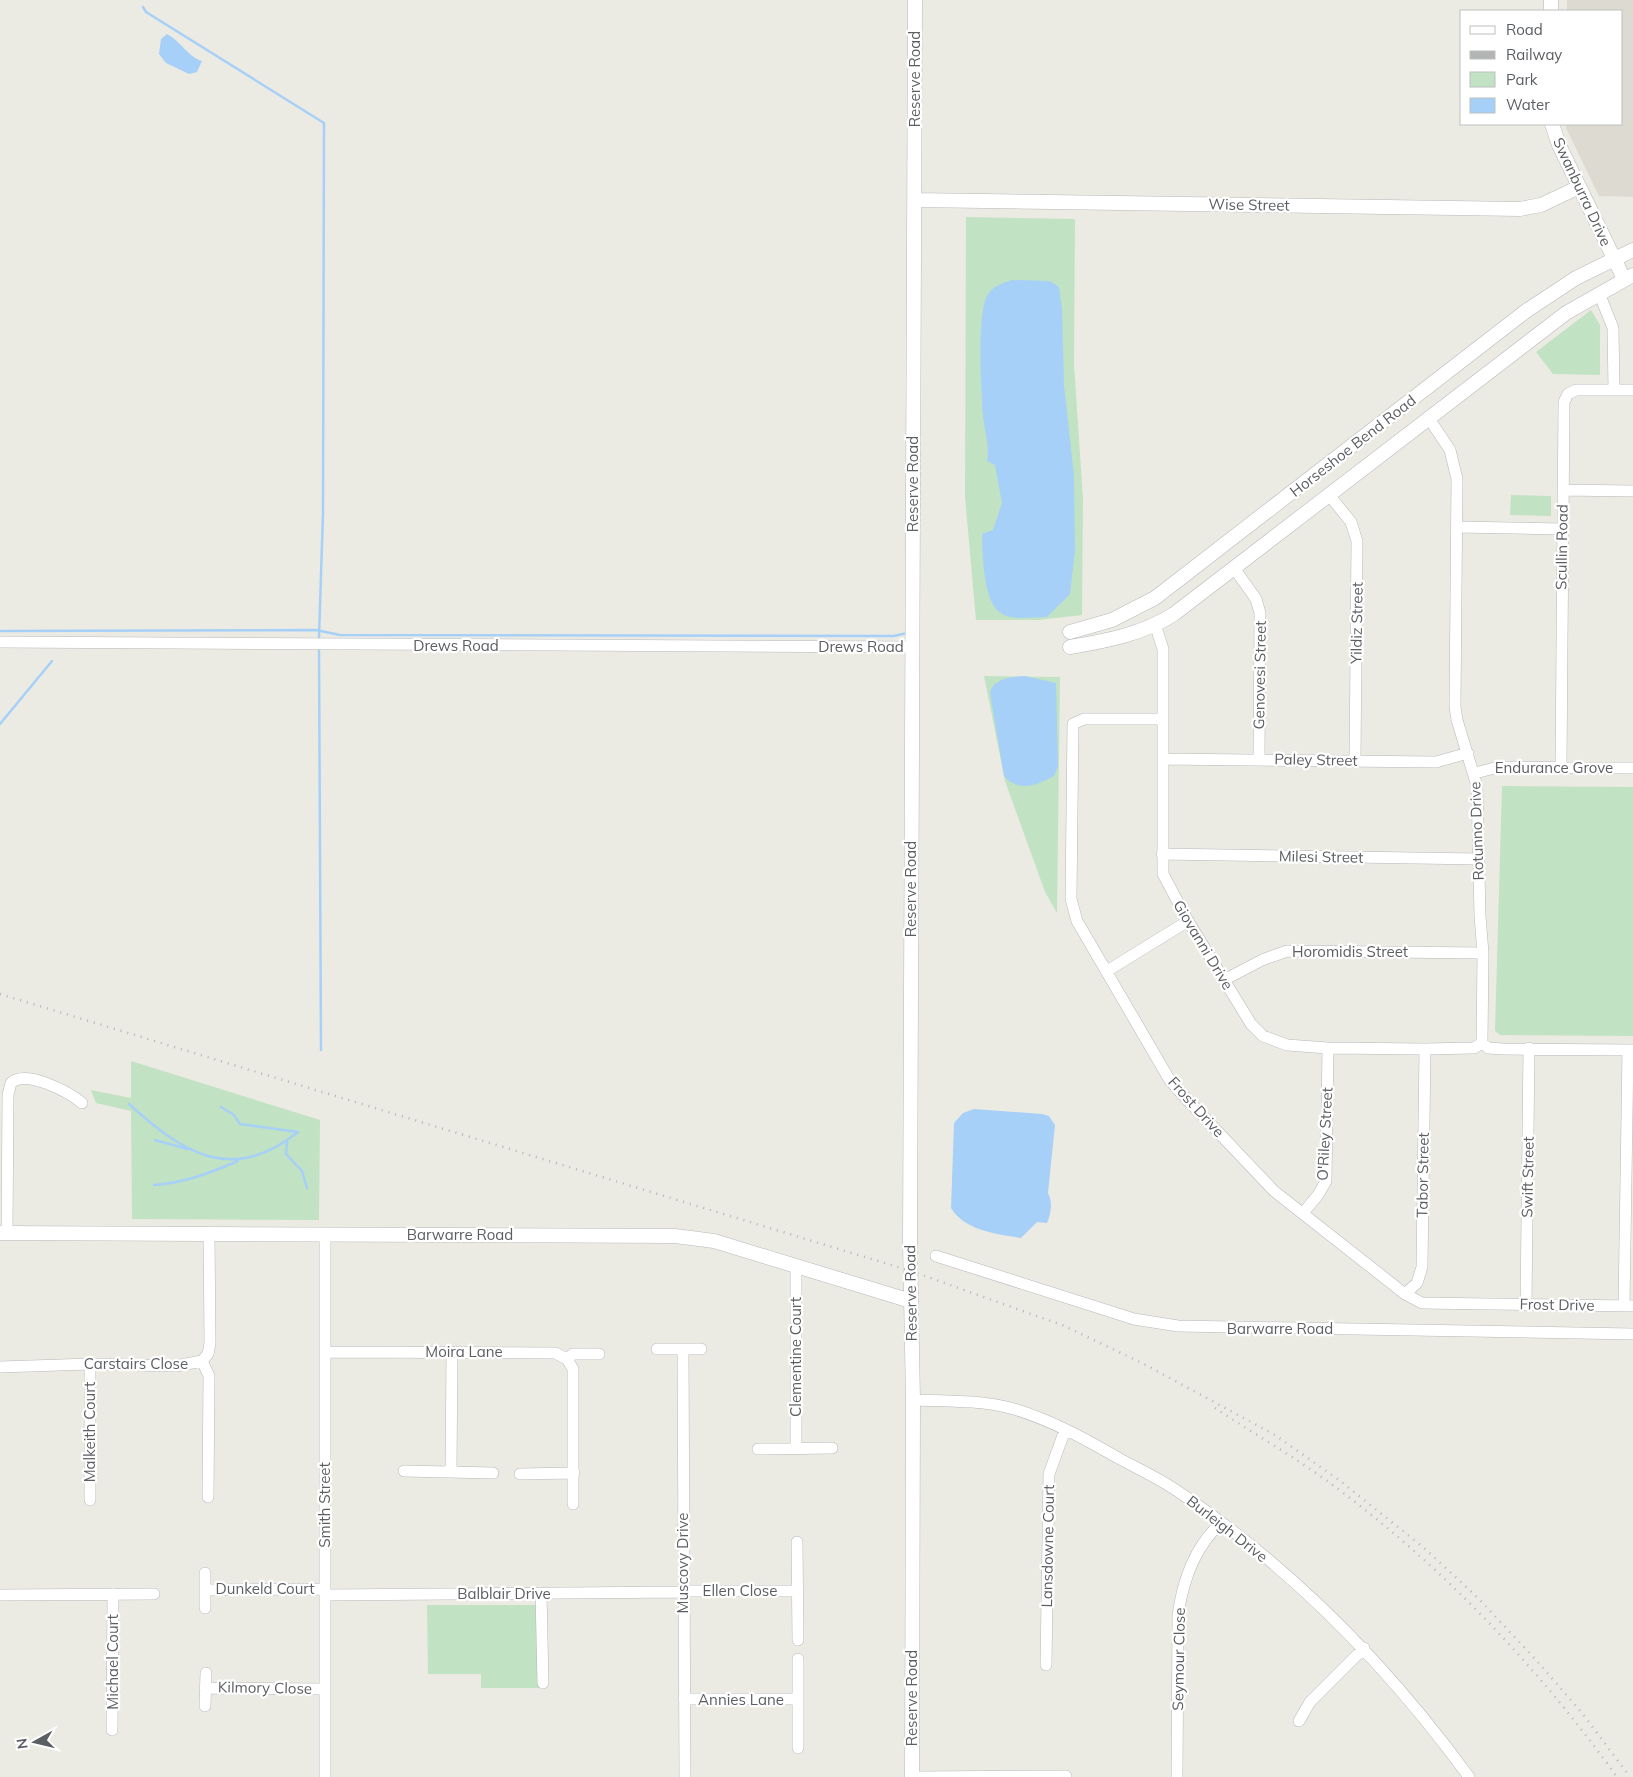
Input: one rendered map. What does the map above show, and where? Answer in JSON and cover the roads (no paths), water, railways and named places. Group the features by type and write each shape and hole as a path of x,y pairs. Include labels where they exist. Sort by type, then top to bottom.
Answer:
{"street":[{"name":"Reserve Road","path":"912,1777 912,647 915,0"},
{"name":"Swanburra Drive","path":"1552,125 1559,145 1613,259 1628,277"},
{"name":"Wise Street","path":"915,200 1520,209 1541,205 1579,187"},
{"name":"Horseshoe Bend Road","path":"1070,632 1112,620 1145,605 1220,550 1538,303 1576,278 1633,250"},
{"name":"Horseshoe Bend Road","path":"1070,647 1114,639 1155,624 1174,614 1566,312 1628,277"},
{"path":"1599,293 1611,318 1614,332 1614,390"},
{"name":"Scullin Road","path":"1561,768 1564,406 1566,396 1580,389 1633,390"},
{"path":"1414,398 1428,417"},
{"name":"Rotunno Drive","path":"1428,417 1446,443 1456,469 1455,706 1457,720 1475,773 1483,952 1482,1043"},
{"path":"1563,490 1633,491"},
{"name":"Yildiz Street","path":"1329,495 1351,522 1357,541 1355,760"},
{"path":"1457,528 1563,528"},
{"path":"1220,550 1234,568"},
{"name":"Genovesi Street","path":"1234,568 1255,596 1260,609 1258,760"},
{"path":"1145,605 1155,624"},
{"name":"Giovanni Drive","path":"1155,624 1163,649 1162,854 1165,879 1188,921 1251,1024 1262,1036 1287,1045 1328,1048 1425,1049 1474,1048 1482,1043"},
{"name":"Drews Road","path":"0,642 912,647"},
{"name":"Frost Drive","path":"1163,719 1084,719 1078,720 1072,726 1071,903 1075,917 1175,1086 1274,1191 1405,1294 1422,1303 1629,1306"},
{"name":"Paley Street","path":"1163,759 1440,762 1468,753"},
{"name":"Endurance Grove","path":"1475,773 1499,766 1633,768"},
{"name":"Milesi Street","path":"1162,854 1479,859"},
{"path":"1107,971 1188,921"},
{"name":"Horomidis Street","path":"1224,980 1262,960 1287,951 1483,952"},
{"path":"1482,1043 1488,1048 1631,1050 1629,1306"},
{"name":"O'Riley Street","path":"1303,1213 1318,1195 1326,1181 1328,1048"},
{"name":"Swift Street","path":"1526,1305 1529,1048"},
{"name":"Tabor Street","path":"1405,1294 1417,1283 1422,1267 1425,1049"},
{"path":"4,1233 8,1095 11,1083 18,1079 29,1079 64,1090 82,1103"},
{"name":"Barwarre Road","path":"4,1233 675,1236 714,1241 911,1301"},
{"name":"Carstairs Close","path":"0,1367 90,1364 176,1366 202,1362 208,1354 210,1343 209,1234"},
{"name":"Smith Street","path":"325,1234 325,1777"},
{"name":"Barwarre Road","path":"936,1256 1134,1319 1178,1326 1633,1334"},
{"name":"Clementine Court","path":"796,1266 796,1448"},
{"path":"657,1349 701,1349"},
{"name":"Muscovy Drive","path":"683,1350 685,1777"},
{"name":"Moira Lane","path":"325,1352 556,1353 567,1359 573,1354 600,1354"},
{"path":"451,1472 452,1352"},
{"path":"567,1359 572,1368 573,1376 573,1504"},
{"path":"202,1362 209,1376 208,1497"},
{"name":"Malkeith Court","path":"90,1364 90,1500"},
{"name":"Burleigh Drive","path":"913,1400 990,1404 1015,1409 1065,1430 1175,1490 1221,1523 1290,1579 1364,1648 1434,1730 1468,1777"},
{"name":"Lansdowne Court","path":"1046,1665 1049,1474 1065,1430"},
{"path":"758,1449 832,1448"},
{"path":"404,1471 493,1473"},
{"path":"520,1474 574,1473"},
{"name":"Seymour Close","path":"1177,1777 1178,1615 1189,1569 1207,1535 1221,1523"},
{"name":"Ellen Close","path":"797,1542 798,1640"},
{"name":"Dunkeld Court","path":"205,1573 205,1608"},
{"name":"Dunkeld Court","path":"205,1590 325,1592"},
{"name":"Ellen Close","path":"683,1592 798,1591"},
{"name":"Balblair Drive","path":"325,1592 683,1592"},
{"path":"541,1593 543,1683"},
{"name":"Michael Court","path":"112,1730 113,1594"},
{"name":"Michael Court","path":"0,1595 154,1594"},
{"path":"1299,1721 1310,1702 1364,1648"},
{"name":"Annies Lane","path":"798,1659 798,1748"},
{"name":"Kilmory Close","path":"205,1706 206,1673"},
{"name":"Kilmory Close","path":"205,1688 324,1689"},
{"name":"Annies Lane","path":"684,1700 798,1700"},
{"path":"918,1777 1066,1776"}],"water":[{"path":"167,34 193,56 202,61 197,72 189,74 166,63 159,54 161,39"},
{"path":"1012,280 1050,281 1059,287 1062,308 1064,385 1074,476 1075,551 1070,594 1047,617 1025,618 1004,615 997,610 991,601 985,579 982,534 993,530 1002,503 995,465 987,461 988,449 983,415 981,372 982,319 989,293 998,285"},
{"path":"1025,676 1056,683 1058,766 1054,776 1041,782 1022,786 1004,776 990,693 999,681"},
{"path":"974,1109 1042,1114 1049,1116 1055,1125 1048,1193 1051,1204 1050,1216 1047,1223 1037,1222 1021,1238 992,1233 973,1227 957,1216 951,1208 954,1123 963,1113"}],"waterway":[{"path":"143,7 146,12 324,123 323,513 319,637"},
{"path":"0,631 316,630 340,635 894,636 907,633"},
{"path":"319,650 321,1050"},
{"path":"0,724 52,661"},
{"path":"129,1104 169,1136 189,1148 209,1156 230,1159 251,1157 274,1148 298,1132"},
{"path":"221,1107 234,1115 240,1124 298,1132"},
{"path":"155,1140 187,1149"},
{"path":"287,1142 286,1154 302,1171 307,1188"},
{"path":"154,1185 197,1177 238,1161"}],"railway":[{"path":"0,994 911,1271 1062,1325 1144,1364 1275,1435 1339,1480 1423,1547 1477,1597 1537,1661 1582,1713 1630,1777"},
{"path":"1215,1408 1327,1481 1419,1555 1524,1660 1617,1777"}]}
